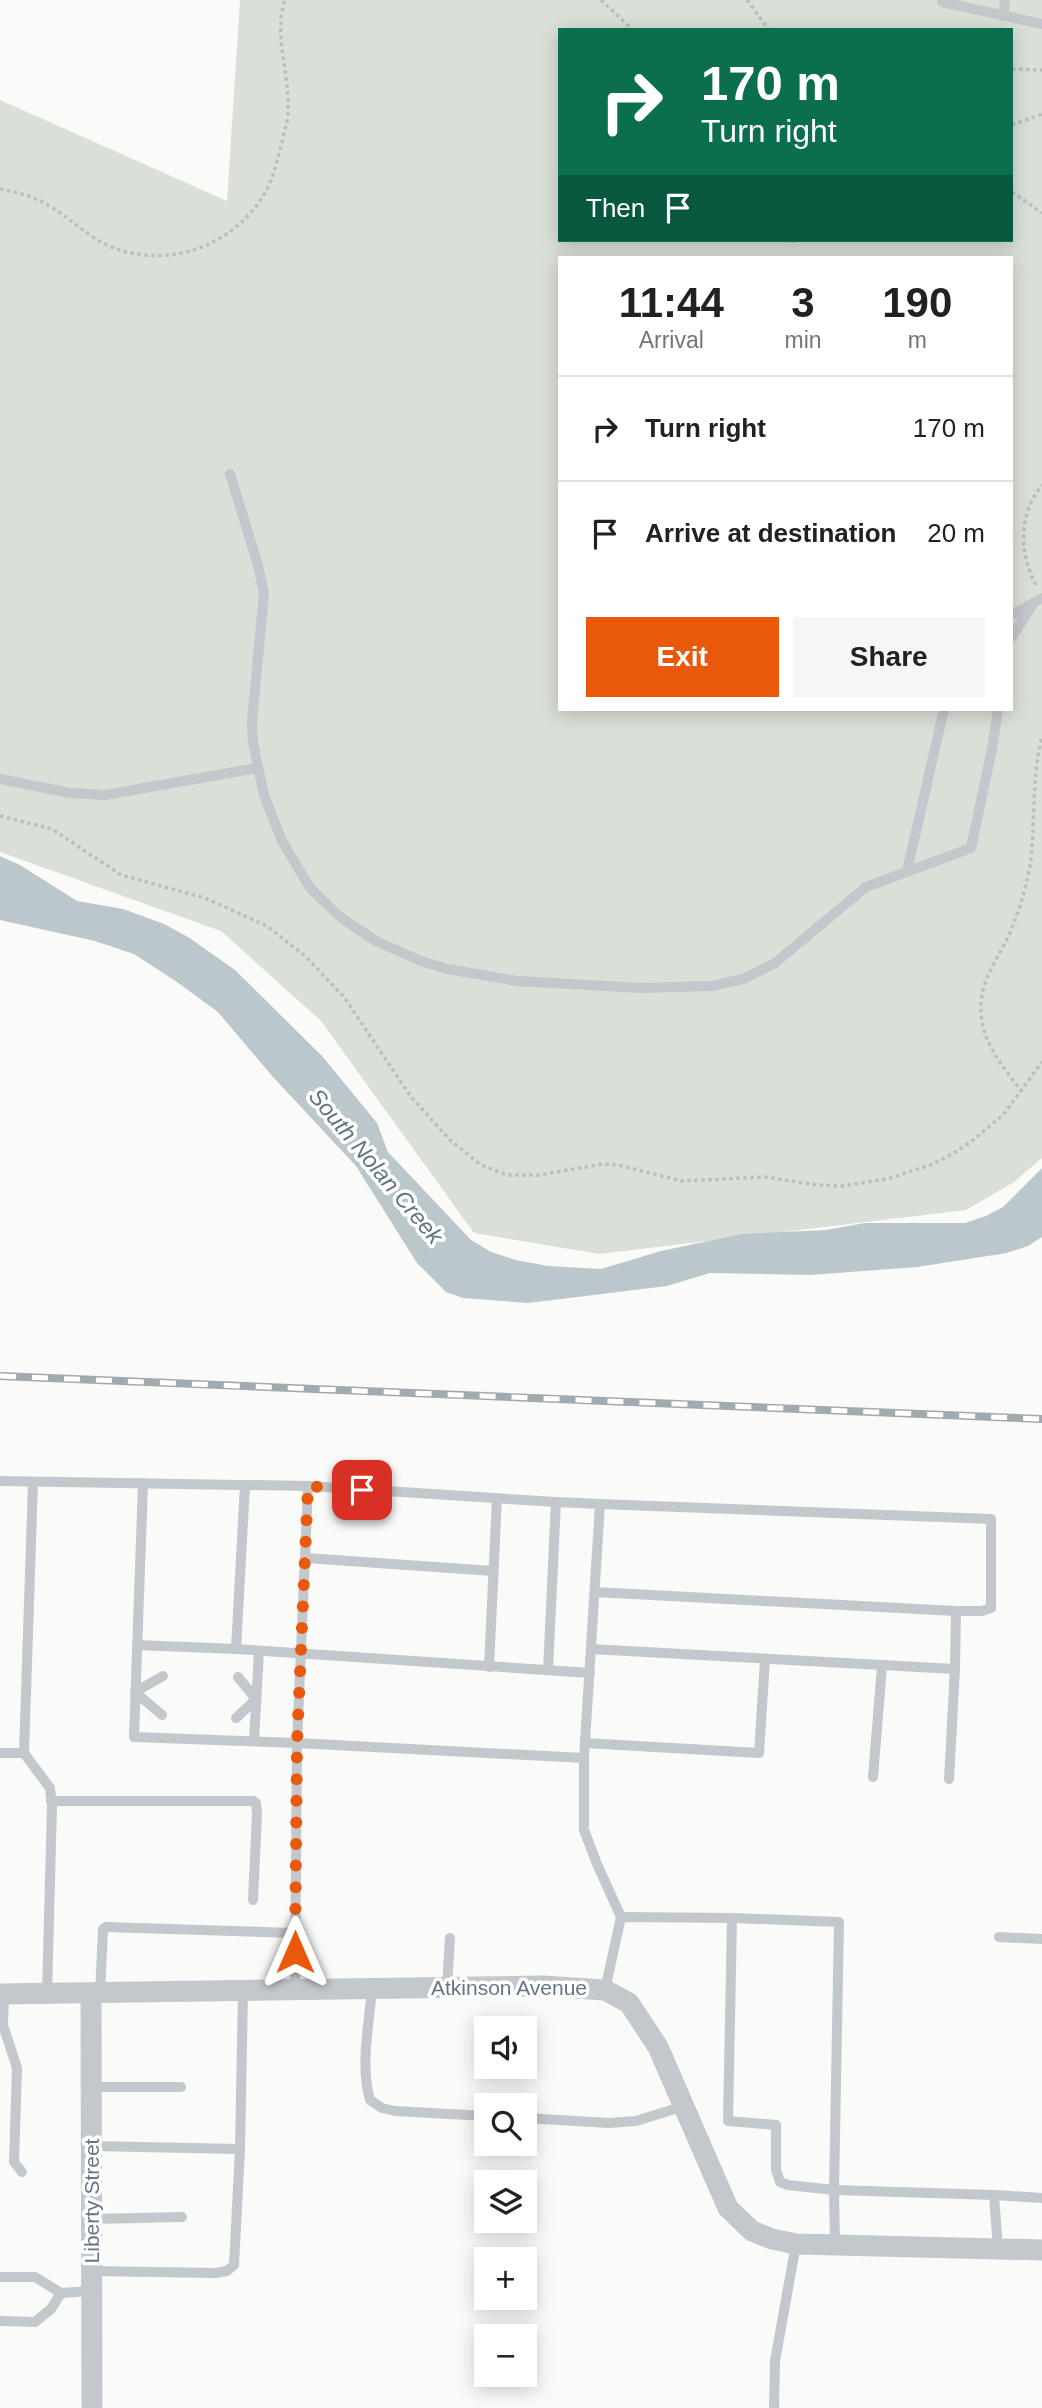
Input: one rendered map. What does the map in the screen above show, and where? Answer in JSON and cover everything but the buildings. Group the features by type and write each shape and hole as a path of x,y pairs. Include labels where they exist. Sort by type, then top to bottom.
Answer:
{"street":[{"name":"Atkinson Avenue","path":"2,1994 543,1986 605,1990 629,2003 658,2047 728,2208 752,2231 796,2244 1042,2250"},
{"name":"Liberty Street","path":"92,2408 91,2087 95,1994"}],"lane":[{"path":"1003,16 1005,0"},
{"path":"942,2 1042,24"},
{"path":"230,474 264,593 252,704 253,743 257,768 272,819 310,888 326,905 355,928 399,952 447,969 559,985 641,988 691,987 743,979 775,963 805,941 866,887 971,848 998,711"},
{"path":"1013,614 1038,596"},
{"path":"1013,636 1038,596"},
{"path":"907,871 944,711"},
{"path":"0,779 70,793 105,795 257,768"},
{"path":"0,1481 308,1486 556,1502 991,1519 991,1608 982,1611 595,1592"},
{"path":"33,1482 24,1754 50,1788 47,1994"},
{"path":"143,1483 134,1737 584,1758"},
{"path":"236,1649 245,1485"},
{"path":"295,1990 297,1743 308,1486"},
{"path":"489,1667 497,1498"},
{"path":"548,1670 556,1502"},
{"path":"600,1503 584,1758 584,1830 621,1917 605,1990"},
{"path":"306,1558 493,1572"},
{"path":"949,1779 956,1611"},
{"path":"137,1645 236,1649 590,1673"},
{"path":"592,1649 955,1669"},
{"path":"254,1741 259,1651"},
{"path":"585,1743 759,1753 765,1660"},
{"path":"873,1777 882,1666"},
{"path":"135,1692 163,1676"},
{"path":"238,1677 257,1699"},
{"path":"135,1692 162,1715"},
{"path":"236,1718 257,1699"},
{"path":"0,1753 24,1754"},
{"path":"51,1801 253,1801 256,1803 257,1814 253,1900"},
{"path":"621,1917 839,1922 835,2246"},
{"path":"732,1918 728,2120 776,2125 776,2170 780,2182 834,2190 1042,2198"},
{"path":"95,1994 101,1938 106,1927 295,1933"},
{"path":"999,1937 1042,1939"},
{"path":"447,1987 450,1938"},
{"path":"372,1989 366,2067 366,2088 370,2101 395,2111 474,2115"},
{"path":"0,2320 36,2322 51,2309 61,2292 92,2281 215,2273 228,2271 234,2265 240,2149 243,1991"},
{"path":"2,1994 4,2025 17,2068 15,2162 22,2172"},
{"path":"91,2087 181,2087"},
{"path":"537,2119 609,2123 636,2121 684,2106"},
{"path":"91,2146 240,2149"},
{"path":"994,2195 998,2250"},
{"path":"92,2219 182,2217"},
{"path":"774,2408 775,2361 796,2244"},
{"path":"0,2277 35,2277 61,2292"}],"path":[{"path":"0,189 27,195 47,204 91,236 124,251 168,256 198,249 221,239 255,208 275,172 288,114 287,75 281,38 285,0"},
{"path":"601,0 631,28"},
{"path":"747,0 768,28"},
{"path":"1013,69 1042,69"},
{"path":"1013,125 1042,114"},
{"path":"1013,193 1042,213"},
{"path":"1038,596 1024,555 1023,529 1031,503 1042,485"},
{"path":"1022,1092 987,1038 981,1005 986,978 1007,937 1025,890 1030,861 1035,777 1042,736"},
{"path":"0,816 52,828 121,875 205,898 277,933 305,956 344,997 411,1097 466,1155 494,1172 524,1176 580,1167 618,1165 682,1181 746,1177 818,1185 866,1183 911,1172 954,1153 1003,1115 1042,1062"}],"shaded area":[{"path":"240,0 1042,0 1042,1158 1014,1182 966,1210 599,1254 474,1233 321,1021 221,931 0,852 0,100 227,201"}],"water":[{"name":"South Nolan Creek","path":"0,856 20,865 77,901 123,909 164,924 188,937 235,970 322,1056 377,1123 388,1152 471,1240 491,1252 548,1266 601,1269 661,1251 742,1234 826,1230 865,1223 965,1223 1003,1207 1042,1168 1042,1237 1028,1246 1007,1253 917,1267 810,1275 710,1273 667,1286 528,1303 463,1298 446,1292 417,1263 356,1166 273,1077 218,1012 134,954 95,941 0,920"}],"railway":[{"path":"0,1376 1042,1419"}],"route":[{"path":"295,1952 297,1743 308,1486 362,1490"}]}
